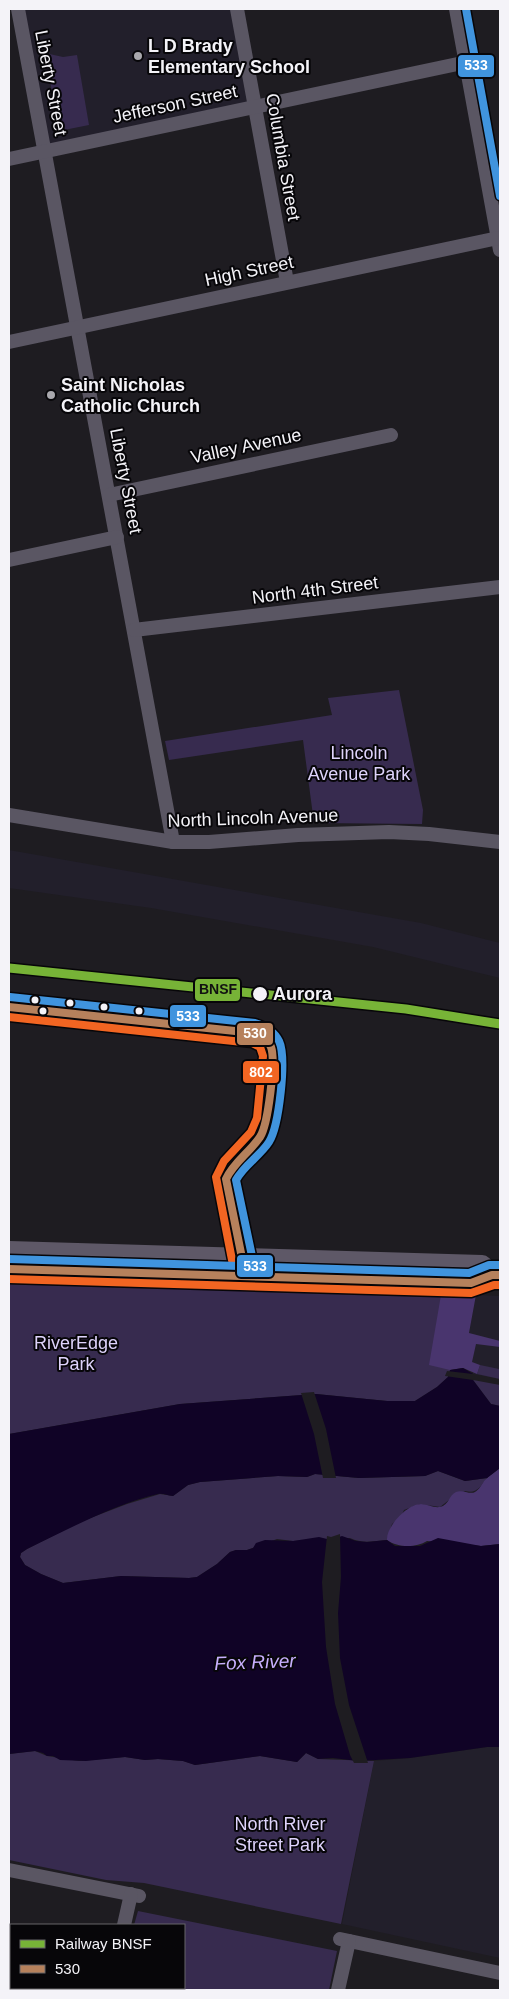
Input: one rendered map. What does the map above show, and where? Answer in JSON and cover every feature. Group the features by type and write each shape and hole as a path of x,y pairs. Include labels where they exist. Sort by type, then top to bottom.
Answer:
{"main road":[{"path":"9,1251 482,1265 496,1275"},
{"path":"9,1269 471,1283 496,1275"}],"street":[{"name":"Liberty Street","path":"18,9 173,842"},
{"name":"Columbia Street","path":"237,9 287,282"},
{"path":"456,9 499,244"},
{"name":"Jefferson Street","path":"9,158 466,62"},
{"name":"High Street","path":"9,342 287,282 499,244"},
{"name":"Valley Avenue","path":"109,495 391,435"},
{"path":"9,560 117,537"},
{"name":"North 4th Street","path":"134,630 500,587"},
{"name":"North Lincoln Avenue","path":"9,815 173,842 217,842 298,835 389,832 500,842"},
{"path":"9,1870 135,1895 124,1924"},
{"path":"338,1990 345,1940 500,1973"}],"shaded area":[{"name":"L D Brady Elementary School","path":"23,9 235,9 255,103 48,146"},
{"path":"9,850 421,923 500,943 500,978 373,947 151,908 9,888"},
{"path":"441,1295 476,1295 469,1333 500,1341 500,1347 476,1344 472,1362 480,1365 477,1374 463,1368 450,1370 429,1365"},
{"path":"476,1295 500,1296 500,1379 473,1374 469,1333"},
{"path":"500,1468 500,1544 481,1546 427,1541 418,1545 407,1546 396,1545 387,1540 390,1529 398,1517 410,1508 421,1504 440,1507 456,1492 475,1492 485,1480"},
{"path":"500,1747 500,1958 342,1924 374,1761"}],"green space":[{"path":"45,53 63,57 77,55 89,125 59,131"},
{"name":"Lincoln Avenue Park","path":"399,690 423,810 422,824 314,823 303,740 169,760 165,741 332,715 328,698"},
{"name":"RiverEdge Park","path":"9,1284 476,1295 448,1377 437,1387 415,1401 387,1401 316,1394 180,1404 9,1434"},
{"path":"480,1365 499,1369 500,1367 500,1379 477,1374"},
{"path":"473,1380 500,1385 500,1406 491,1404"},
{"path":"438,1471 465,1481 487,1478 475,1491 465,1491 440,1507 420,1504 404,1510 401,1517 392,1524 387,1540 364,1542 350,1538 293,1541 277,1539 247,1550 230,1552 217,1564 197,1577 189,1578 121,1576 63,1583 25,1565 20,1557 21,1553 27,1549 80,1522 160,1494 173,1496 188,1485 200,1482 278,1476 307,1477 315,1474 359,1478 425,1476"},
{"name":"North River Street Park","path":"35,1751 47,1756 79,1761 125,1757 145,1760 183,1761 195,1765 260,1756 297,1762 306,1753 318,1759 374,1761 341,1924 144,1883 106,1880 9,1860 9,1754"},
{"path":"138,1911 337,1951 329,1990 119,1990 185,1989 185,1924 134,1924"}],"water":[{"name":"Fox River","path":"463,1368 473,1374 473,1380 491,1404 500,1406 500,1468 487,1478 465,1481 438,1471 425,1476 359,1478 315,1474 307,1477 278,1476 200,1482 188,1485 173,1496 158,1494 107,1511 27,1549 21,1553 20,1557 25,1565 63,1583 121,1576 197,1577 217,1564 230,1552 253,1548 256,1543 265,1540 293,1541 319,1537 331,1540 342,1536 356,1541 367,1542 387,1540 395,1546 420,1546 438,1538 481,1546 500,1544 500,1747 487,1747 410,1758 358,1761 333,1758 318,1759 306,1753 297,1762 260,1756 195,1765 183,1761 145,1760 125,1757 86,1761 60,1760 35,1751 9,1754 9,1434 180,1404 316,1394 387,1401 415,1401 437,1387 448,1377 450,1370"}],"pier":[{"path":"447,1371 473,1374 473,1380 445,1376"},
{"path":"314,1392 326,1429 336,1478 323,1478 314,1434 301,1393"},
{"path":"340,1534 341,1577 338,1613 340,1658 349,1705 368,1763 354,1763 350,1755 335,1704 326,1647 322,1582 327,1536 331,1537"}],"rail line":[{"name":"BNSF","path":"9,968 406,1009 500,1024"}],"transit line":[{"name":"533","path":"466,9 500,196"},
{"name":"533","path":"10,997 255,1023 266,1027 275,1034 281,1050 282,1076 279,1107 273,1134 261,1152 236,1180 252,1256"},
{"name":"530","path":"9,1007 254,1033 270,1044 273,1065 272,1078 263,1130 256,1143 233,1168 226,1179 242,1258"},
{"name":"802","path":"9,1017 252,1043 260,1047 263,1056 257,1118 251,1132 224,1161 216,1177 232,1260"},
{"name":"533","path":"9,1259 469,1273 489,1265 500,1265"},
{"name":"530","path":"9,1269 471,1283 492,1275 500,1275"},
{"name":"802","path":"9,1279 471,1293 494,1285 500,1285"}],"place":[{"name":"L D Brady Elementary School","path":"138,56"},
{"name":"Saint Nicholas Catholic Church","path":"51,395"},
{"name":"Aurora","path":"260,994"}]}
